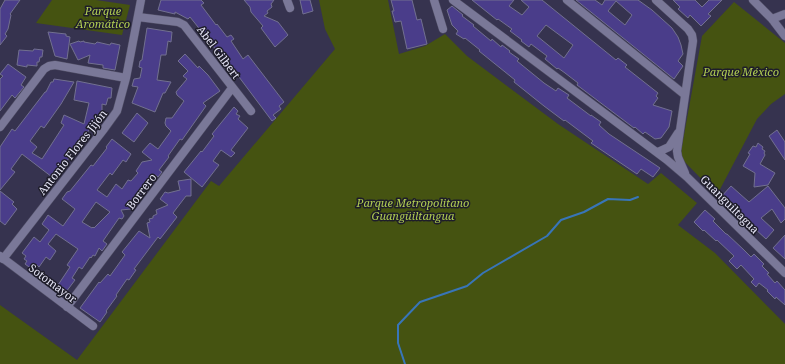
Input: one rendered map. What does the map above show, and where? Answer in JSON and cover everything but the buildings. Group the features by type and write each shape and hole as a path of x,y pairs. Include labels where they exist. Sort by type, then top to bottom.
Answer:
{"street":[{"name":"Antonio Flores Jijón","path":"2,258 114,116 118,108 126,78 141,0"},
{"path":"434,0 443,29"},
{"name":"Guanguiltagua","path":"454,0 658,152 687,177 785,273"},
{"path":"566,0 685,95"},
{"path":"656,0 688,29 692,35 693,41 677,151 678,157 687,177"},
{"path":"752,0 772,19 785,36"},
{"path":"772,19 785,14"},
{"name":"Abel Gilbert","path":"138,17 178,22 184,25 251,111"},
{"path":"0,127 44,69 49,66 55,65 126,78"},
{"name":"Borrero","path":"67,307 232,88"},
{"path":"658,152 669,146 679,132"},
{"name":"Sotomayor","path":"2,258 93,326"}],"green space":[{"name":"Parque Aromático","path":"52,0 96,0 130,5 122,35 36,23"},
{"name":"Parque Metropolitano Guangüiltangua","path":"319,0 388,0 399,54 425,46 445,34 467,56 558,124 648,184 661,173 697,203 678,225 715,253 785,324 785,364 0,364 0,305 77,360 211,181 219,186 335,49 325,29"},
{"name":"Parque México","path":"734,2 785,43 785,94 771,104 757,119 717,195 680,157 702,36"}],"waterway":[{"path":"405,364 398,343 398,325 420,302 467,286 483,273 547,236 561,220 584,212 608,199 630,200 638,197"}]}
